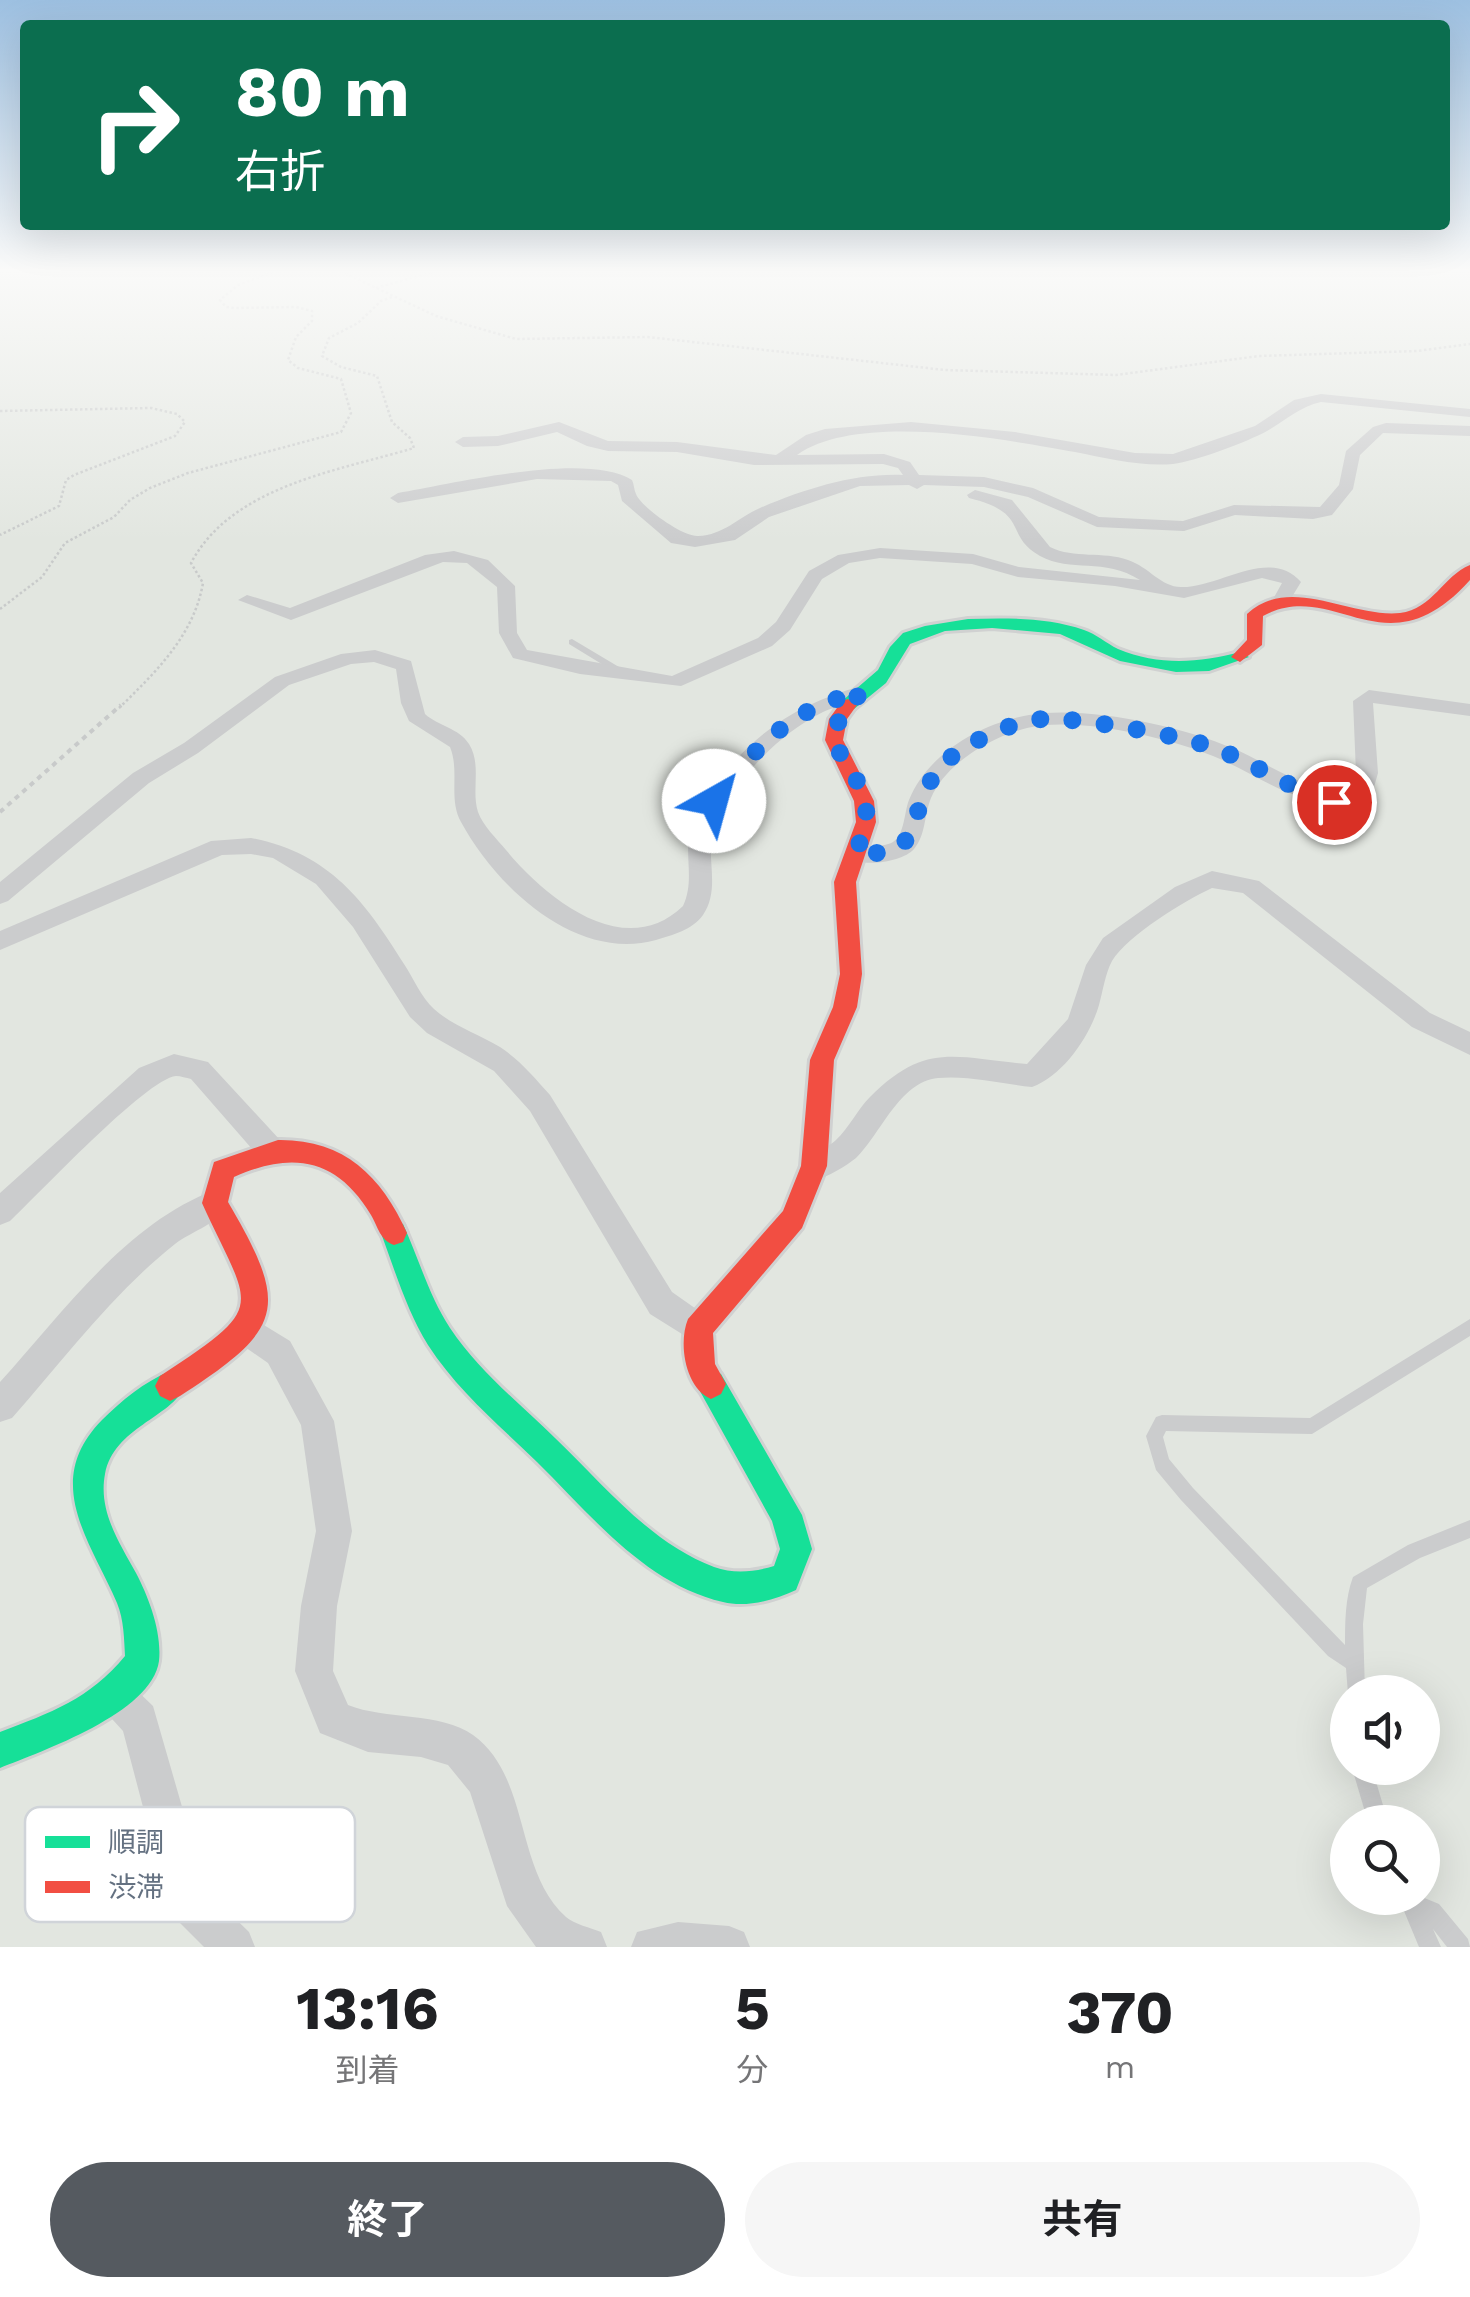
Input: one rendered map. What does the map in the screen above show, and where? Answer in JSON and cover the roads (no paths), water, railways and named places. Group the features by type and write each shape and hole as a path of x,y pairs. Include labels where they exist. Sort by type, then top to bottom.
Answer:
{"street":[{"path":"778,461 811,438 890,428 1002,436 1094,453 1174,458 1260,429 1299,403 1322,398 1470,413"},
{"path":"463,442 498,441 559,426 592,444 676,447 778,461 884,459 904,465 913,481 928,491 998,499 1024,520 1042,550 1054,555 1122,562 1140,571 1163,591"},
{"path":"398,498 536,474 616,476 626,483 628,498 677,539 695,542 729,536 763,513 858,481 913,481 1009,486 1097,522 1129,520 1173,527 1234,510 1313,514 1326,511 1347,486 1352,454 1378,430 1408,426 1470,432"},
{"path":"247,600 291,614 432,559 454,554 475,558 506,586 508,633 520,654 539,661 674,682 766,642 783,626 816,576 862,555 973,559 1018,572 1114,581 1163,591 1198,591 1262,574 1284,575 1292,582 1281,601"},
{"path":"0,1750 58,1728 115,1695 142,1662 136,1612 84,1498 91,1457 109,1427 183,1378 246,1329 260,1300 256,1279 214,1202 222,1170 246,1155 270,1149 306,1148 340,1166 378,1197 440,1338 471,1379 627,1528 666,1558 714,1584 748,1590 785,1579 796,1549 786,1515 701,1368 698,1329 724,1294 781,1234 802,1205 815,1168 822,1125 821,1064 846,1006 852,968 853,934 844,891 866,812 862,796 834,746 833,734 845,708 890,667 900,641 914,632 940,627 1054,629 1080,634 1135,660 1208,666 1232,662 1255,646 1255,614 1265,604 1281,601 1351,616 1416,615 1436,605 1470,570"},
{"path":"0,895 141,778 191,748 282,681 332,663 375,656 404,666 410,676 410,704 418,720 458,741 463,752 468,817 534,898 564,916 610,935 636,936 664,930 696,906 702,825 714,801 754,750 770,734 796,718 838,698 862,692"},
{"path":"856,854 897,850 906,843 920,799 932,775 946,760 1014,726 1041,719 1100,725 1210,746 1334,802 1362,796 1368,773 1363,702 1369,696 1470,710"},
{"path":"0,941 219,848 248,843 273,847 300,860 342,897 420,1010 449,1034 496,1058 540,1103 662,1303 698,1329"},
{"path":"815,1168 846,1149 876,1109 910,1075 938,1067 1032,1076 1077,1029 1092,976 1106,950 1127,931 1206,881 1228,879 1251,886 1421,1020 1470,1044"},
{"path":"0,1212 113,1105 148,1076 174,1065 200,1070 270,1149"},
{"path":"0,1406 114,1280 166,1233 214,1202"},
{"path":"246,1329 280,1352 317,1422 334,1532 319,1606 314,1671 334,1719 368,1733 421,1738 460,1748 486,1781 522,1891 553,1935 586,1947"},
{"path":"115,1695 139,1720 163,1807"},
{"path":"209,1922 234,1947"},
{"path":"652,1947 678,1943 730,1947"}],"lane":[{"path":"572,642 628,676"},
{"path":"1354,1662 1335,1650 1187,1494 1162,1464 1154,1436 1162,1423 1312,1426 1470,1326"},
{"path":"1355,1675 1359,1583 1414,1551 1470,1529"},
{"path":"1416,1915 1430,1947"},
{"path":"1434,1915 1460,1947"}]}
